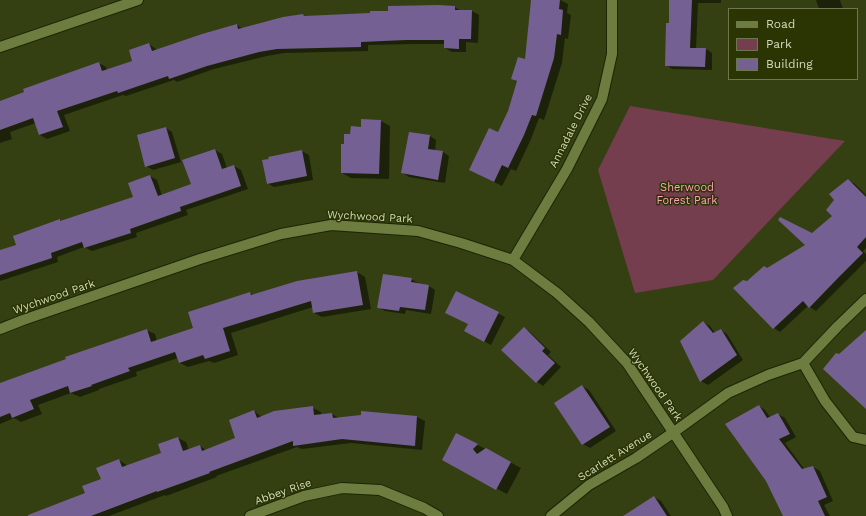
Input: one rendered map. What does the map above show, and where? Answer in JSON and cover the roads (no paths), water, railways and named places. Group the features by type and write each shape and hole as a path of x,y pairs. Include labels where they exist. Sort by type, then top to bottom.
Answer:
{"street":[{"path":"0,47 138,0"},
{"name":"Annadale Drive","path":"513,260 567,169 602,99 612,54 612,0"},
{"name":"Wychwood Park","path":"0,329 200,259 281,234 331,225 418,231 513,260 557,293 589,322 627,363 674,432 723,507 727,516"},
{"name":"Wychwood Park","path":"674,432 728,393 768,375 803,363 866,299"},
{"path":"803,363 826,401 853,437 866,440"},
{"name":"Scarlett Avenue","path":"551,516 589,485 636,458 674,432"},
{"name":"Abbey Rise","path":"250,516 304,496 342,488 380,490 424,508 438,516"}],"park label":[{"name":"Sherwood Forest Park","path":"687,194"}]}
